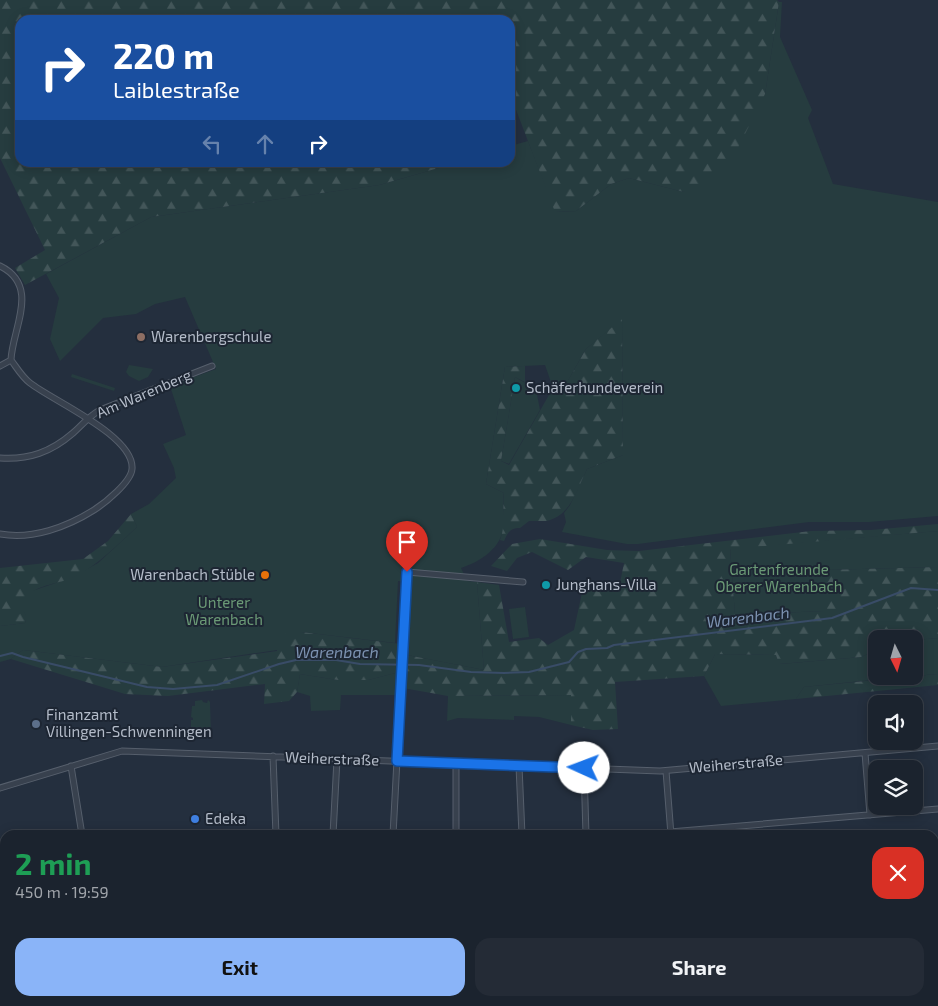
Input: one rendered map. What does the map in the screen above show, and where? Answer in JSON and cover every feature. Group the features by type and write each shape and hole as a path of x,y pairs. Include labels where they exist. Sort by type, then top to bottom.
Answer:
{"street":[{"path":"0,266 11,274 22,295 20,317 12,343 10,360 31,384 87,418 110,435 127,453 132,469 131,476 126,483 98,508 68,524 45,532 0,534"},
{"path":"0,366 10,360"},
{"name":"Am Warenberg","path":"0,458 24,458 46,452 74,432 87,418 113,404 212,366"},
{"path":"393,830 407,572 523,582"},
{"name":"Weiherstraße","path":"0,788 122,751 666,771 938,746"},
{"path":"865,753 868,790"},
{"path":"273,756 276,830"},
{"path":"333,830 337,759"},
{"path":"456,763 456,830"},
{"path":"72,766 81,830"},
{"path":"519,766 522,830"},
{"path":"584,768 586,830"},
{"path":"666,771 670,830"},
{"path":"923,811 938,810"},
{"path":"712,830 870,815"}],"green space":[{"path":"0,0 777,0 779,2 765,94 734,156 713,184 684,192 629,178 611,184 576,211 555,212 515,107 515,15 15,15 15,167 442,167 379,185 151,217 25,285 15,268 45,250 0,158"},
{"name":"Unterer Warenbach","path":"779,2 782,2 780,37 812,110 808,118 833,184 938,202 938,516 869,522 809,522 638,544 627,544 562,532 566,522 564,513 570,505 587,469 623,455 622,320 586,349 561,393 553,388 545,365 505,367 486,484 504,493 502,533 499,541 489,553 461,568 467,581 477,582 484,670 407,655 412,583 398,581 395,643 301,632 277,650 162,667 23,650 11,659 0,662 0,626 25,623 25,615 20,608 22,600 29,592 73,577 98,563 137,527 131,514 149,504 176,478 174,468 163,444 186,435 170,386 216,369 185,297 155,304 136,314 103,318 60,361 50,339 59,298 46,274 151,217 379,185 442,167 515,167 515,145 528,141 556,212 576,211 611,184 629,178 684,192 765,94"},
{"path":"622,319 623,455 587,469 572,501 562,514 546,521 529,521 520,528 510,531 504,541 500,540 503,523 504,493 486,484 505,367 525,366 525,382 515,377 501,461 509,465 553,388 561,393 586,349"},
{"path":"129,365 153,369 148,377 139,381 129,376 126,372"},
{"path":"72,374 115,388 114,391 71,377"},
{"path":"515,377 536,389 540,410 509,464 501,461"},
{"path":"131,514 137,527 107,554 91,567 74,577 42,587 29,594 21,608 26,616 25,623 0,626 0,568 83,559 108,541"},
{"path":"938,524 938,531 730,549 735,615 824,611 824,570 938,567 938,638 923,639 923,630 868,630 868,654 861,657 779,664 776,655 715,654 704,676 615,682 618,729 593,730 571,725 571,695 448,696 403,688 407,655 484,670 477,582 499,585 509,642 539,638 548,645 574,630 583,588 620,583 624,563 586,557 568,570 532,552 517,558 507,571 491,566 512,544 540,539 607,550 639,551 811,531 871,530"},
{"name":"Gartenfreunde Oberer Warenbach","path":"938,531 938,567 824,570 824,611 735,615 730,548"},
{"path":"525,607 529,637 513,639 509,609"},
{"path":"301,632 401,644 399,672 368,680 338,680 300,674 297,692 289,701 264,704 265,684 168,696 125,694 11,659 23,650 162,667 277,651 276,635"},
{"path":"938,638 938,674 923,675 923,639"},
{"path":"715,654 776,655 780,664 861,657 868,654 868,680 804,687 796,699 721,706 704,676"},
{"path":"399,672 398,695 341,695 340,710 311,711 310,696 297,692 300,674 338,680 368,680"},
{"path":"938,674 938,685 796,699 804,687 868,681 868,685 923,685 923,675"},
{"path":"571,695 571,725 539,717 514,716 514,720 458,718 447,721 448,696"},
{"path":"202,700 207,703 208,700 210,702 211,733 194,731 191,727 191,720 193,720 191,717 192,706 195,706 195,701"}],"waterway":[{"name":"Warenbach","path":"0,656 12,653 147,687 173,689 217,685 296,660 336,660 360,664 419,665 471,672 529,672 569,662 578,652 586,649 607,648 614,645 832,618 911,588 938,590"}],"place":[{"name":"Warenbergschule","path":"141,337"},
{"name":"Schäferhundeverein","path":"516,388"},
{"name":"Warenbach Stüble","path":"265,575"},
{"name":"Junghans-Villa","path":"546,585"},
{"name":"Finanzamt Villingen-Schwenningen","path":"36,724"},
{"name":"Edeka","path":"195,819"}],"route":[{"path":"407,572 397,761 584,768"}]}
